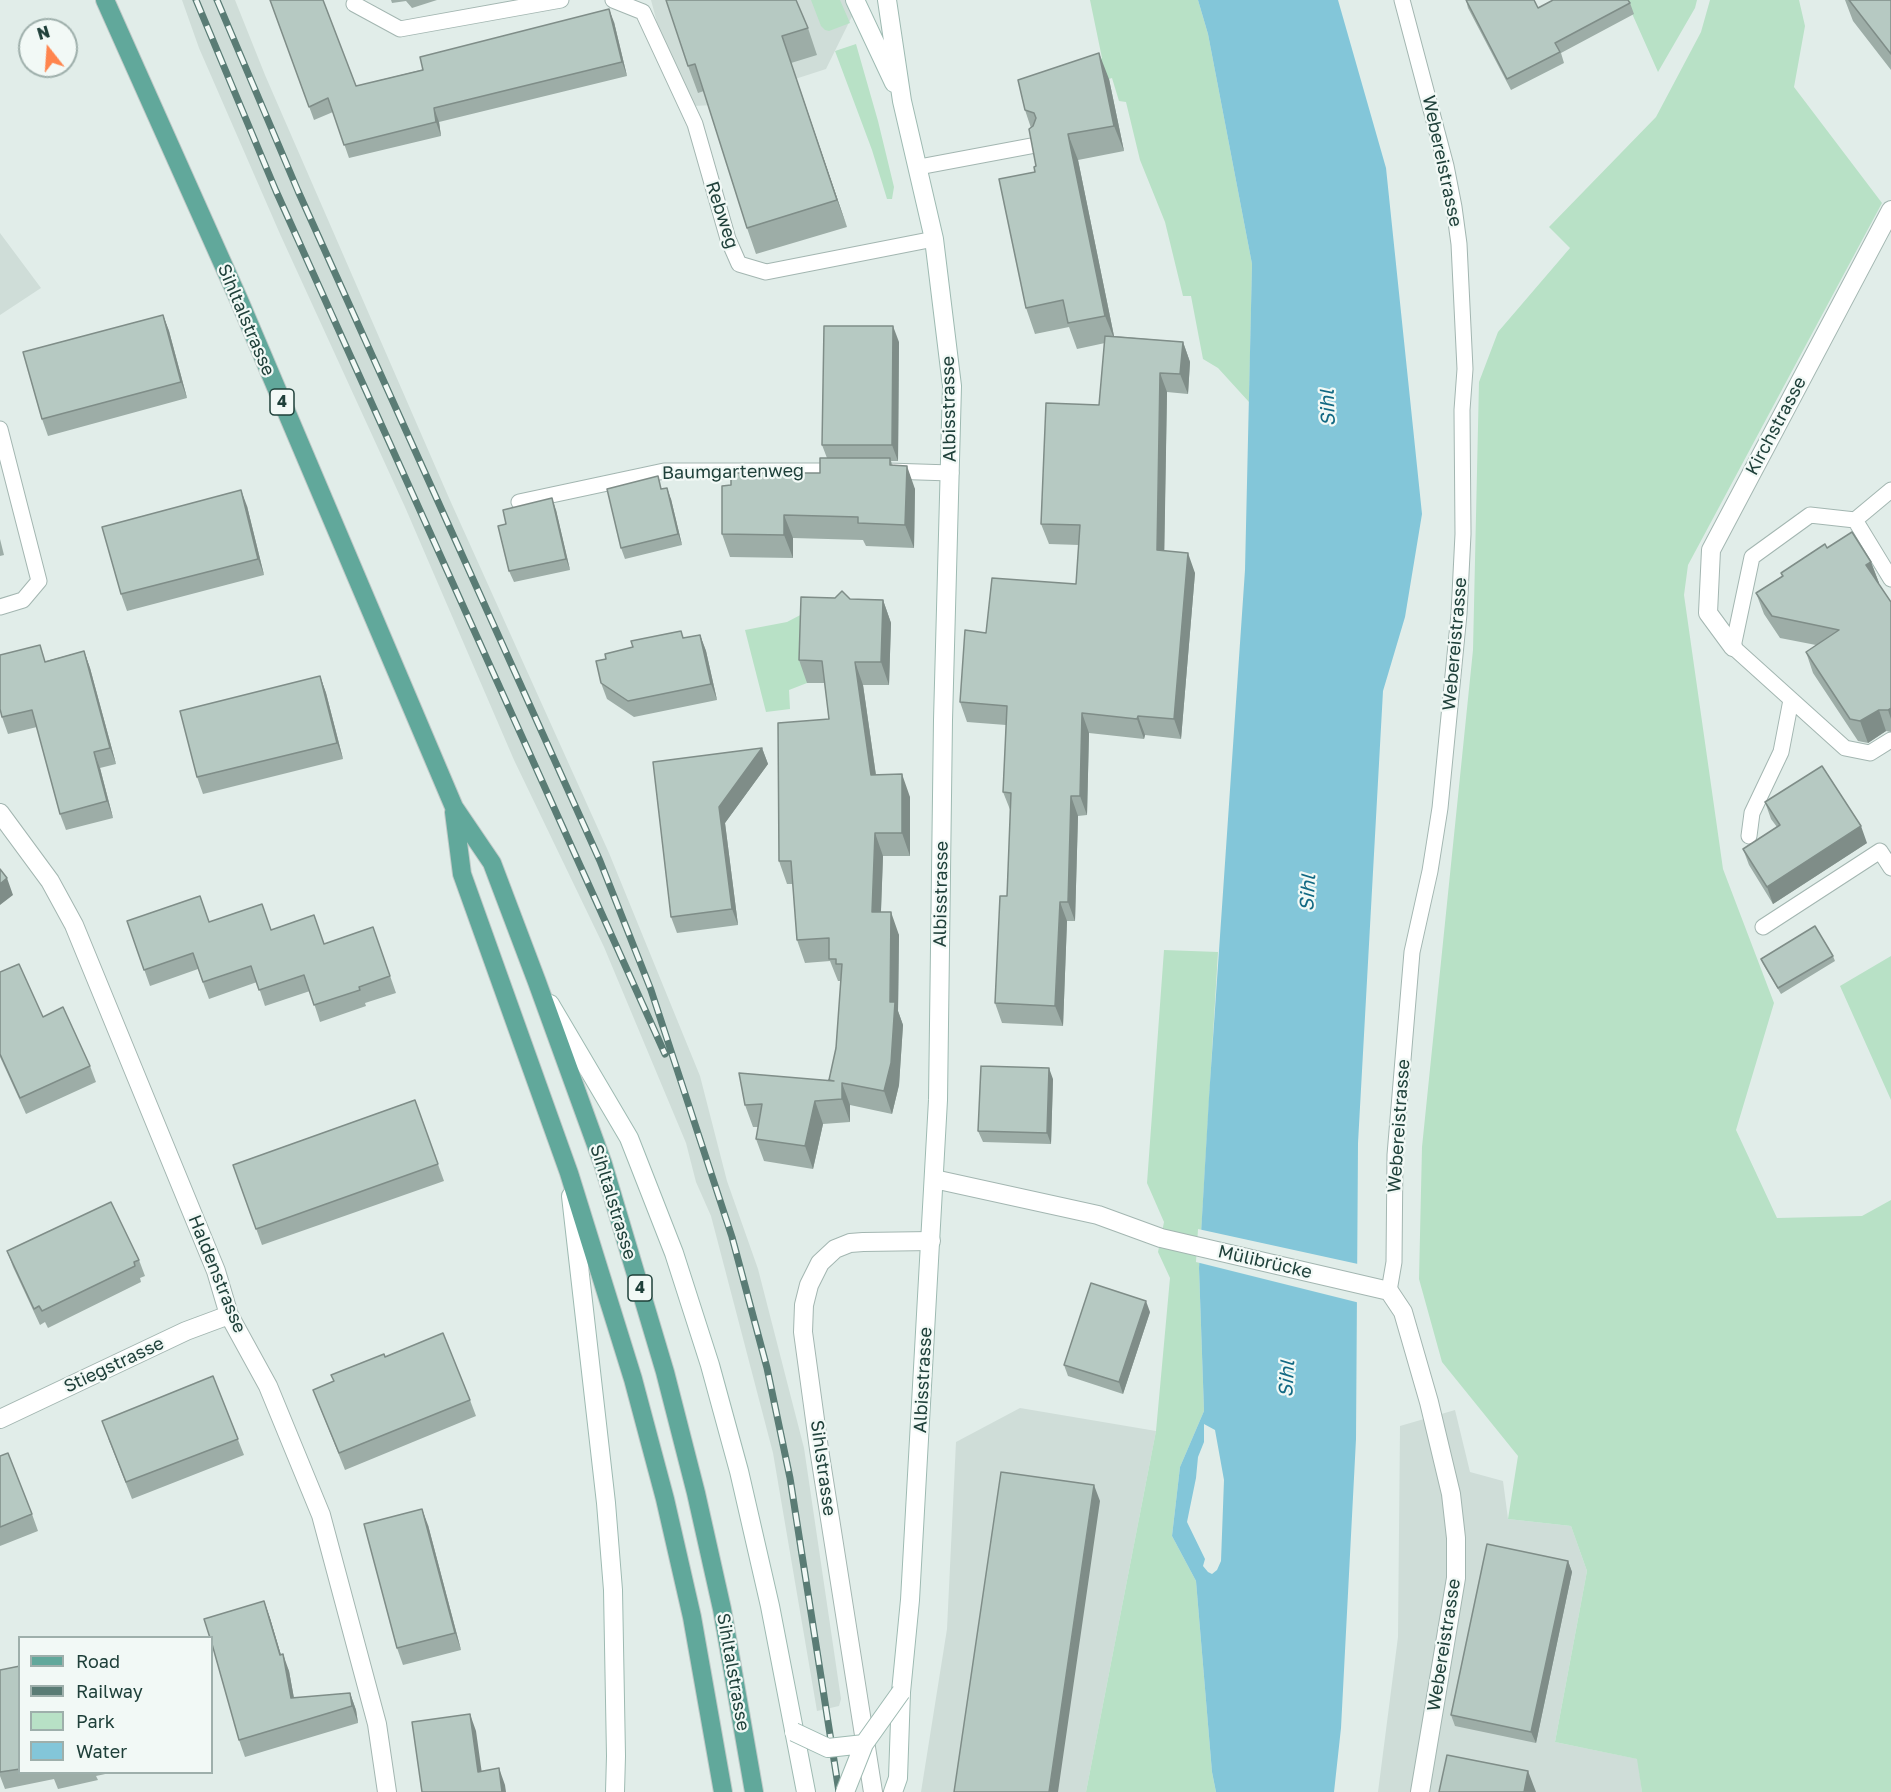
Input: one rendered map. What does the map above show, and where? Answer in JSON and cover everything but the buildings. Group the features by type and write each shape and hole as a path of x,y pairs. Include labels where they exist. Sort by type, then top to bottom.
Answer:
{"main road":[{"name":"Sihltalstrasse","path":"105,0 239,300 454,807 492,863 603,1164 665,1372 696,1493 722,1609 754,1792"},
{"name":"Albisstrasse","path":"855,0 902,101"},
{"name":"Albisstrasse","path":"887,0 902,101 934,239 952,386 943,720 938,1100 910,1600 901,1692 898,1778 894,1792"},
{"name":"Kirchstrasse","path":"1733,647 1708,613 1712,550 1891,210"},
{"name":"Sihltalstrasse","path":"454,807 462,874 569,1173 633,1378 692,1617 723,1792"},
{"name":"Haldenstrasse","path":"0,813 50,881 74,926 216,1271 229,1315 268,1386 321,1515 377,1724 387,1792"},
{"path":"537,982 629,1138 674,1253 710,1365 739,1471 770,1606 806,1792"},
{"path":"569,1173 606,1503 612,1579 615,1792"},
{"name":"Mülibrücke","path":"934,1179 1098,1215 1161,1238 1389,1292"},
{"name":"Sihlstrasse","path":"873,1792 819,1449 803,1332 804,1305 809,1285 820,1263 835,1249 856,1242 931,1241"},
{"name":"Webereistrasse","path":"1389,1292 1403,1312 1429,1402 1451,1494 1456,1538 1456,1578 1420,1792"},
{"name":"Stiegstrasse","path":"0,1419 186,1331 229,1315"},
{"name":"Albisstrasse","path":"845,1792 864,1744 901,1692"},
{"path":"794,1732 828,1748 864,1744"}],"lane":[{"path":"354,4 400,29 561,0"},
{"name":"Rebweg","path":"613,0 643,12 695,124 728,239 739,264 766,272 934,239"},
{"name":"Webereistrasse","path":"1389,1292 1394,1262 1395,1155 1412,952 1430,871 1440,808 1459,614 1463,534 1462,410 1465,369 1459,244 1454,207 1446,166 1402,0"},
{"path":"919,167 1036,145"},
{"path":"0,429 39,581 23,600 0,606"},
{"name":"Baumgartenweg","path":"519,501 664,471 951,473"},
{"path":"1891,490 1855,520 1810,515 1752,557 1733,647 1845,748 1870,753 1891,740"},
{"path":"1855,520 1891,579"},
{"path":"1749,836 1752,813 1781,752 1791,700"},
{"path":"1763,927 1880,851 1891,868"}],"shaded area":[{"path":"182,0 235,0 265,75 449,498 609,853 700,1076 727,1181 758,1269 804,1448 841,1699 839,1706 817,1711 773,1453 711,1216 696,1182 686,1143 604,947 514,760 405,507 280,234 199,48"},
{"path":"651,0 860,0 826,69 715,105 693,106 674,87"},
{"path":"0,233 41,288 0,315"},
{"path":"1020,1408 1156,1431 1086,1792 921,1792 947,1629 956,1442"},
{"path":"1455,1410 1470,1472 1503,1481 1508,1519 1571,1526 1587,1571 1555,1742 1638,1759 1642,1792 1378,1792 1398,1637 1400,1426"}],"green space":[{"path":"811,0 840,0 850,23 829,31 825,30 821,26"},
{"path":"1090,0 1198,0 1208,34 1252,264 1249,402 1218,368 1203,359 1191,296 1183,296 1165,222 1140,160 1126,102 1119,101 1112,78 1077,89 1070,70 1102,58"},
{"path":"1626,0 1697,0 1695,8 1658,72"},
{"path":"1710,0 1799,0 1805,26 1794,87 1882,203 1688,565 1684,595 1723,869 1774,1003 1736,1130 1777,1218 1862,1216 1891,1200 1891,1792 1642,1792 1637,1759 1555,1742 1587,1571 1571,1526 1508,1519 1518,1456 1442,1362 1419,1279 1422,1147 1473,650 1479,382 1498,332 1570,248 1549,227 1656,117 1701,32"},
{"path":"856,44 894,187 892,199 887,199 872,150 835,51"},
{"path":"808,611 807,683 789,690 790,709 766,712 745,630 787,622"},
{"path":"1164,950 1218,952 1199,1268 1204,1411 1180,1467 1172,1536 1196,1581 1212,1772 1216,1792 1086,1792 1156,1431 1170,1278 1158,1252 1164,1222 1147,1183"},
{"path":"1891,956 1891,1100 1840,986"}],"water":[{"name":"Sihl","path":"1198,0 1338,0 1386,168 1422,514 1405,617 1383,691 1358,1143 1356,1439 1341,1728 1334,1792 1216,1792 1212,1772 1196,1581 1172,1536 1180,1467 1204,1411 1199,1268 1245,570 1252,264 1208,34","holes":["1204,1424 1215,1430 1224,1480 1221,1561 1217,1570 1212,1574 1203,1566 1205,1559 1187,1522 1198,1457 1204,1442"]}],"pier":[{"path":"1198,1229 1358,1264 1360,1262 1360,1303 1196,1262"}],"railway":[{"path":"196,0 276,191 665,1054"},
{"path":"217,0 298,191 600,861 651,990 732,1237 767,1368 790,1478 839,1792"}]}
